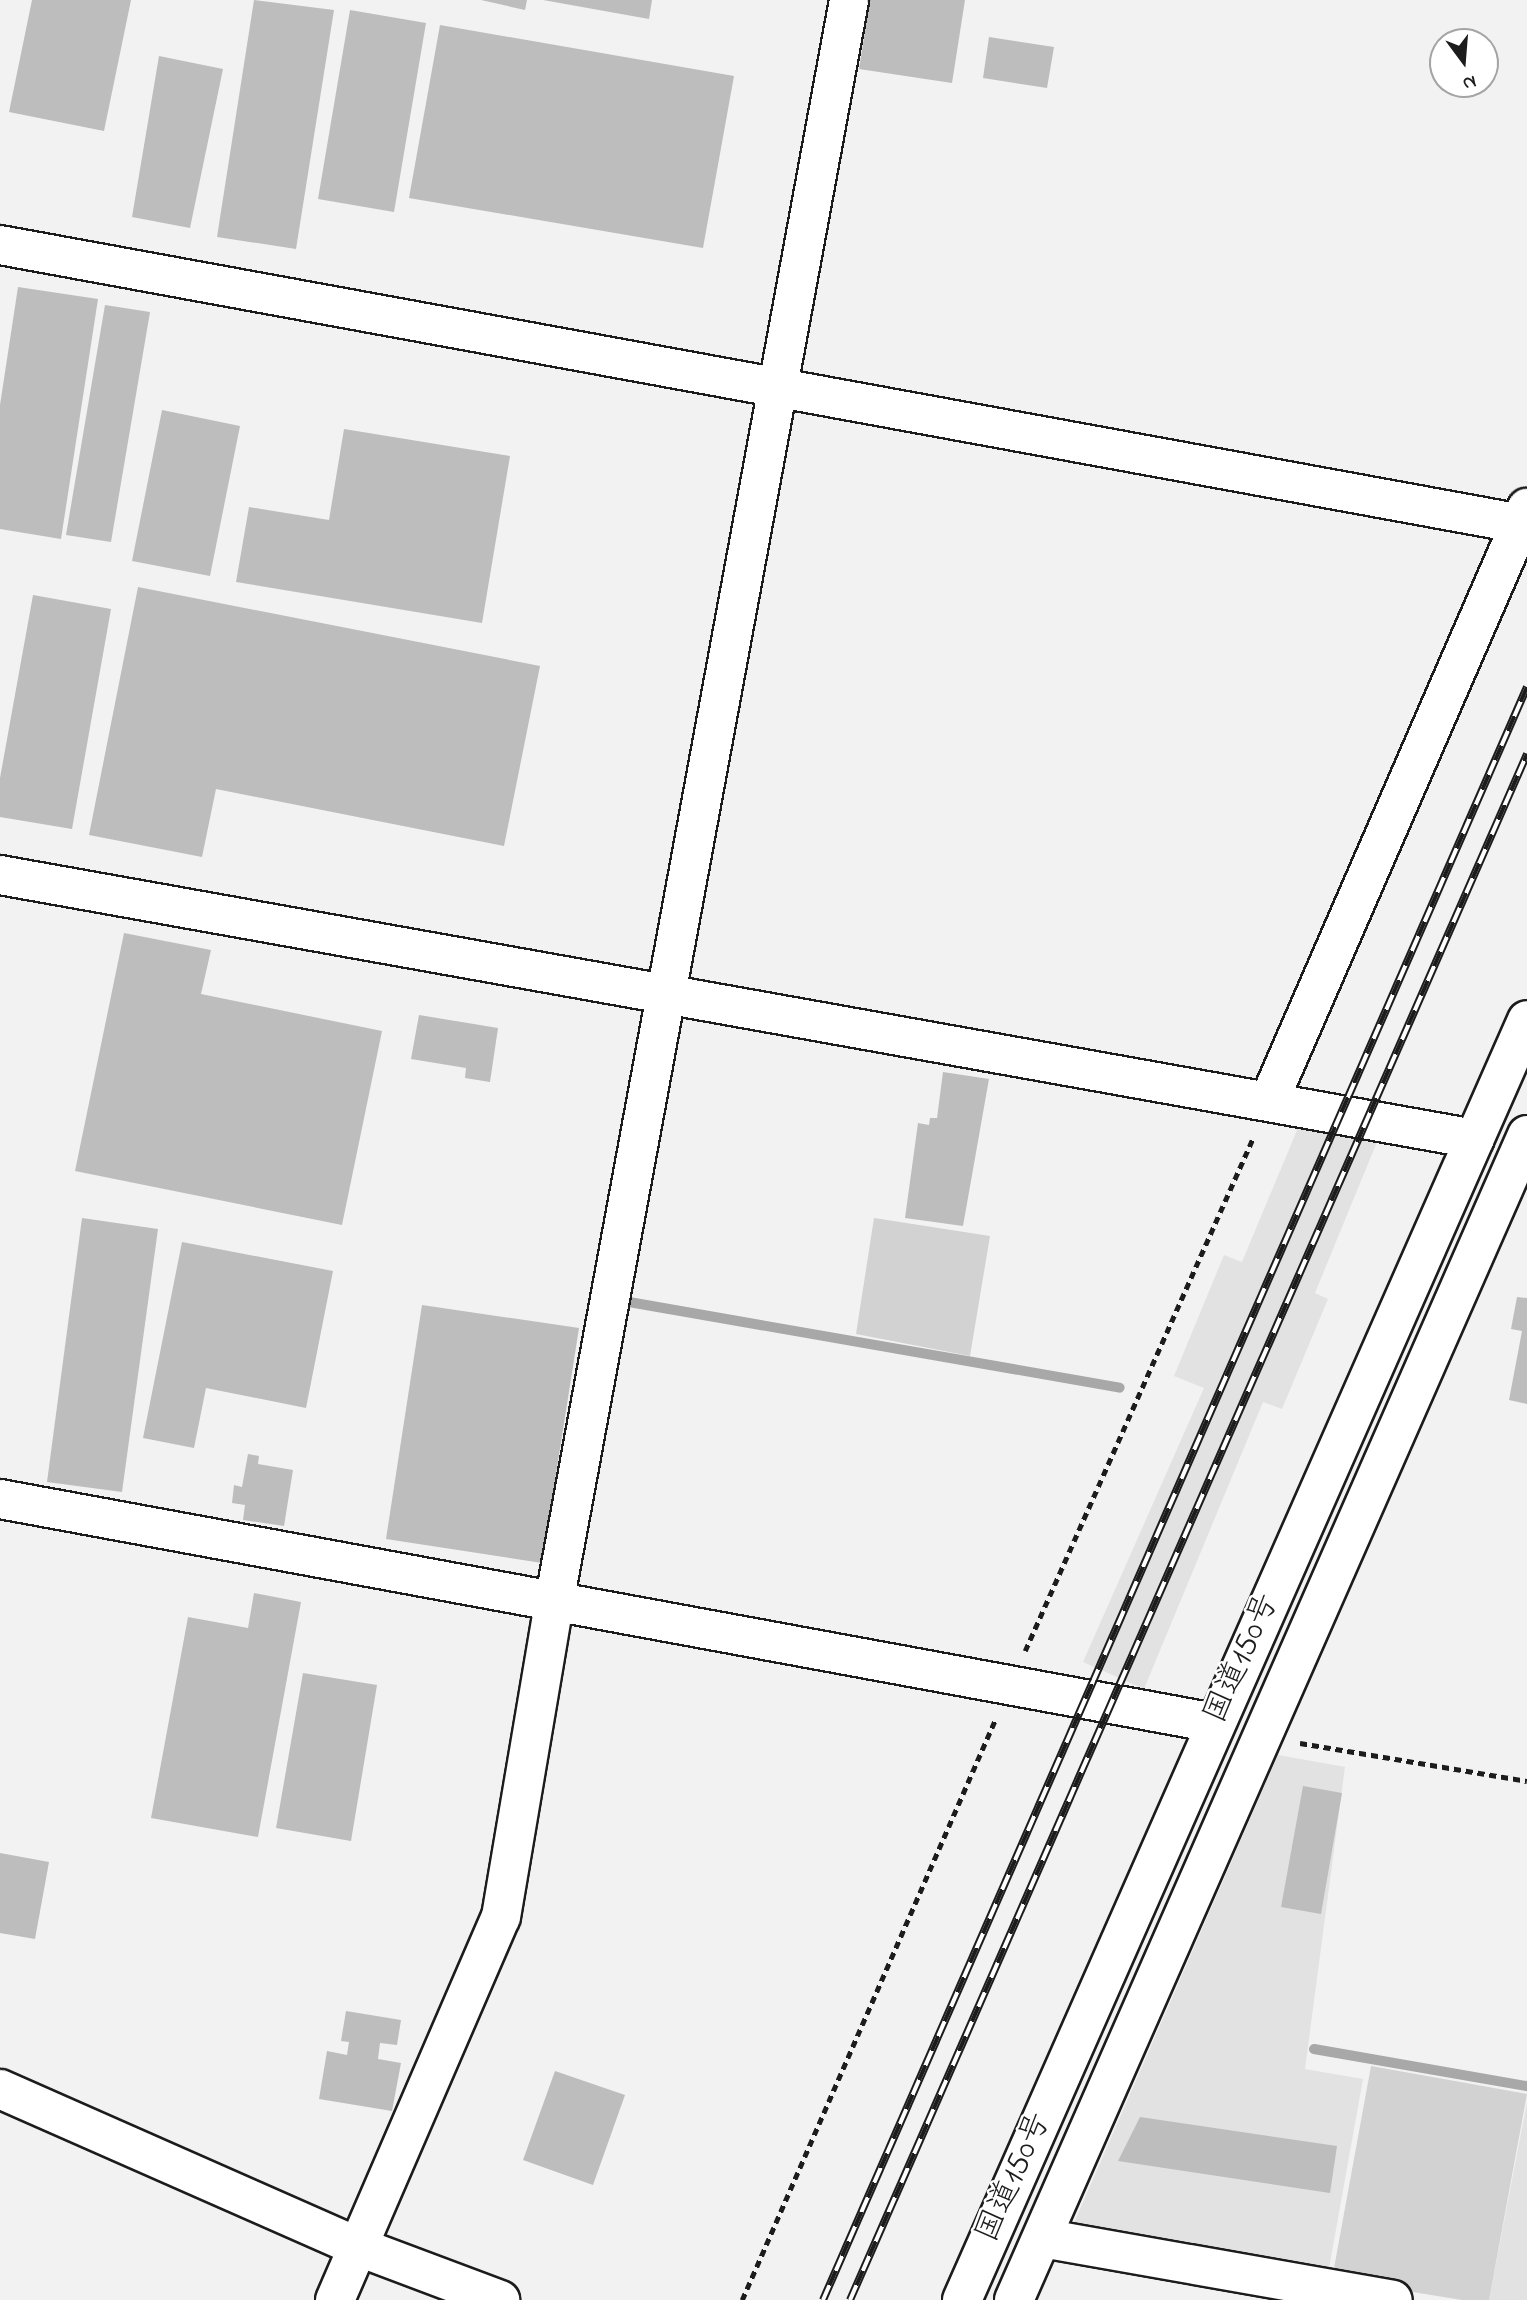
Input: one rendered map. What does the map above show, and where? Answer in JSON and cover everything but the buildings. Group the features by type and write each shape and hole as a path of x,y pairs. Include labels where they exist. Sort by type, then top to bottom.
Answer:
{"main road":[{"path":"335,2300 501,1917 554,1602 849,0"},
{"path":"0,245 776,389 1525,519 1269,1101"},
{"path":"0,875 1475,1139"},
{"name":"国道150号","path":"962,2300 1527,1020"},
{"name":"国道150号","path":"1014,2300 1526,1142"},
{"path":"0,1499 1215,1723"},
{"path":"0,2089 359,2246 500,2300"},
{"path":"1042,2238 1393,2300"}],"path":[{"path":"1262,1737 1527,1782"}],"shaded area":[{"path":"1300,1123 1377,1142 1315,1293 1328,1299 1282,1409 1263,1402 1144,1689 1083,1662 1204,1388 1174,1376 1224,1255 1242,1262"},
{"path":"874,1218 990,1236 970,1356 856,1334"},
{"path":"1278,1755 1345,1767 1305,2069 1363,2079 1328,2274 1073,2225"},
{"path":"1371,2066 1527,2094 1489,2300 1462,2300 1332,2279"},
{"path":"1527,2102 1527,2300 1489,2300"}],"waterway":[{"path":"629,1302 1120,1388"},
{"path":"1314,2049 1527,2086"}],"railway":[{"path":"823,2300 1527,687"},
{"path":"850,2300 1527,754"}]}
